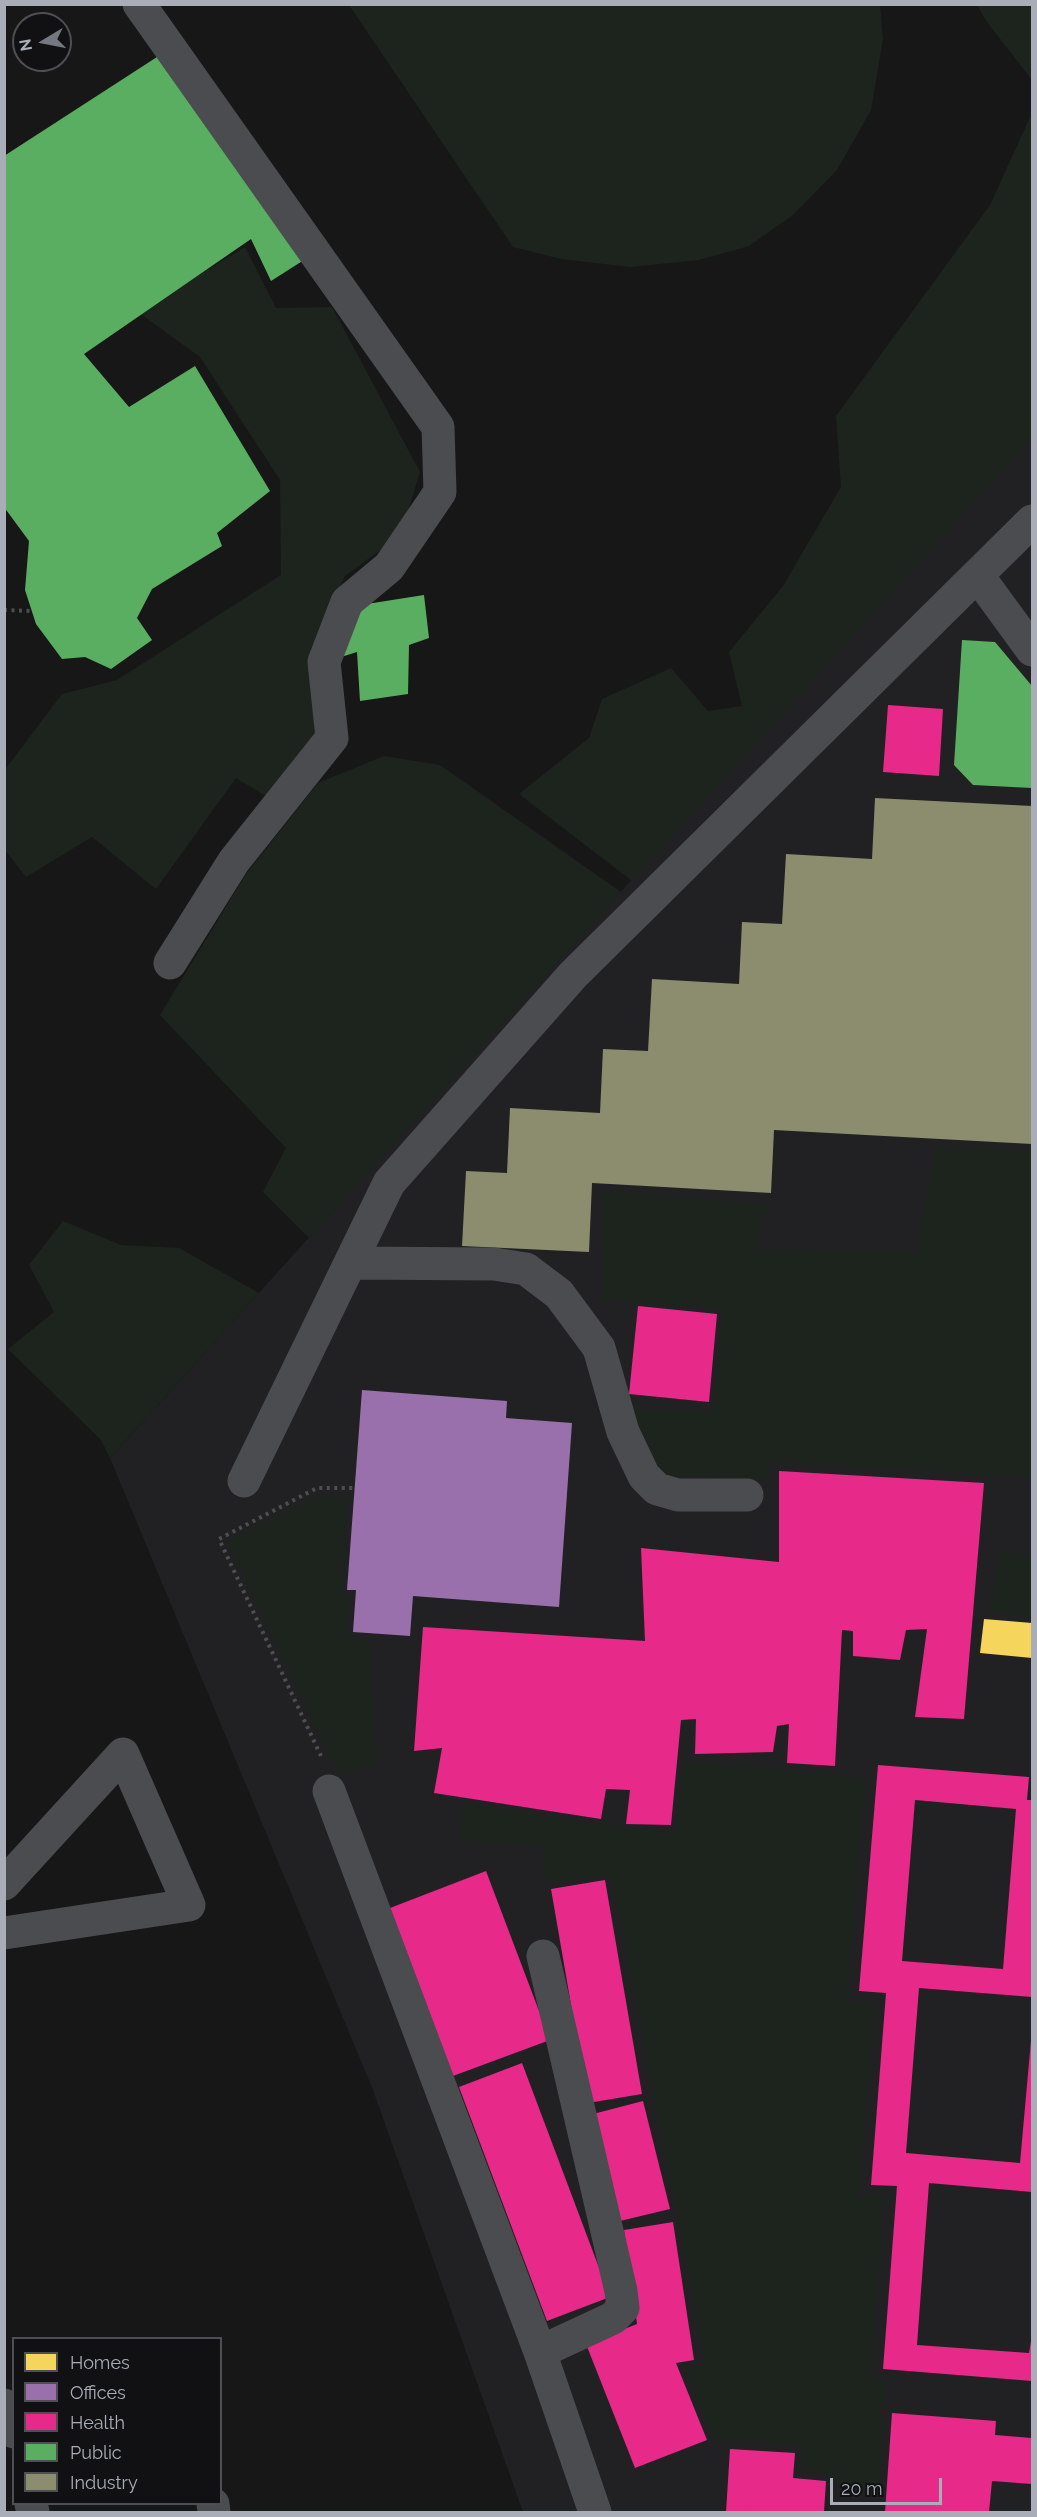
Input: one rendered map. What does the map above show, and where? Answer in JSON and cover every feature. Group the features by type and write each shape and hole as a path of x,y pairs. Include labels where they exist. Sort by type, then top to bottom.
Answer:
{"street":[{"path":"139,4 438,427 440,492 389,567 347,602 324,662 332,738 234,861 170,963"},
{"path":"244,1481 389,1183 573,975 1032,521"},
{"path":"978,576 1032,650"},
{"path":"351,1263 494,1264 526,1269 559,1294 599,1348 623,1432 644,1476 650,1483 657,1490 678,1495 747,1495"},
{"path":"4,1884 123,1754 189,1905 4,1933"},
{"path":"329,1791 540,2352 595,2512"},
{"path":"540,2352 613,2318 623,2308 621,2291 543,1956"},
{"path":"4,2405 12,2427"}],"path":[{"path":"4,610 32,611"},
{"path":"329,1791 329,1773 219,1539 317,1488 355,1488"}],"shaded area":[{"path":"349,5 880,5 883,39 871,110 837,170 793,215 749,246 699,260 630,267 561,259 513,247"},
{"path":"977,5 1032,5 1032,80 987,22"},
{"path":"1032,113 1032,437 632,881 519,794 589,738 602,699 671,668 708,711 742,706 729,652 783,586 841,487 836,416 990,205"},
{"path":"245,247 276,308 332,307 420,472 401,535 345,576 310,660 315,734 266,796 236,778 156,889 92,837 26,877 5,850 4,771 62,694 117,680 281,575 280,480 200,357 138,312"},
{"path":"1032,436 1032,2512 523,2512 373,2090 110,1458"},
{"path":"384,756 440,765 621,892 309,1238 263,1192 286,1148 160,1015 246,874 318,783"},
{"path":"936,1146 1032,1151 1032,1498 1031,1477 768,1461 768,1481 664,1474 642,1442 631,1410 714,1410 723,1309 604,1299 603,1191 767,1205 755,1249 917,1252"},
{"path":"63,1221 121,1245 179,1248 259,1293 110,1458 101,1440 8,1349 54,1312 29,1265"},
{"path":"321,1496 348,1499 341,1593 349,1598 347,1638 369,1642 376,1764 339,1777 227,1541"},
{"path":"1001,1552 1032,1554 1032,1618 989,1611"},
{"path":"684,1761 865,1778 846,2002 874,2004 859,2195 884,2197 870,2377 886,2379 878,2492 836,2486 836,2476 802,2471 801,2443 713,2440 686,2370 706,2364 612,1875 546,1882 542,1846 460,1841 463,1804 676,1834"}],"building: Homes":[{"path":"984,1619 1032,1623 1032,1658 980,1653"}],"building: Offices":[{"path":"362,1390 507,1401 506,1418 572,1423 559,1607 413,1596 410,1636 353,1632 356,1590 347,1590"}],"building: Health":[{"path":"888,705 943,709 939,776 883,772"},
{"path":"638,1306 717,1314 709,1402 629,1394"},
{"path":"779,1471 984,1483 964,1719 915,1717 927,1629 906,1630 900,1660 853,1656 853,1631 842,1630 835,1766 787,1763 789,1724 777,1726 773,1752 695,1754 696,1719 681,1720 671,1825 626,1824 630,1790 606,1789 601,1819 434,1793 442,1748 414,1751 423,1627 645,1641 641,1548 779,1562"},
{"path":"878,1765 1029,1777 1027,1800 1032,1800 1032,1997 919,1988 906,2153 1020,2163 1032,2029 1032,2192 929,2183 917,2345 1029,2353 1032,2335 1032,2381 883,2369 897,2186 871,2185 886,1993 859,1991","holes":["915,1800 1016,1809 1003,1969 902,1961"]},
{"path":"486,1871 550,2040 453,2076 390,1908"},
{"path":"605,1880 642,2094 588,2103 551,1889"},
{"path":"522,2063 610,2297 547,2321 459,2087"},
{"path":"643,2101 670,2209 620,2221 593,2114"},
{"path":"673,2222 694,2360 676,2363 707,2440 635,2468 586,2344 637,2324 624,2230"},
{"path":"892,2413 996,2421 995,2435 1032,2438 1032,2484 992,2481 989,2512 885,2512"},
{"path":"730,2449 795,2453 793,2478 826,2481 824,2512 726,2512"}],"building: Public":[{"path":"157,57 304,260 271,281 251,239 84,354 129,407 195,366 270,491 217,533 222,546 152,589 137,618 152,640 111,669 85,657 62,659 36,624 25,590 29,541 4,507 4,156"},
{"path":"424,595 429,638 409,645 408,694 360,701 357,652 341,657 354,606"},
{"path":"962,640 995,642 1032,686 1032,788 973,785 954,765"}],"building: Industry":[{"path":"875,798 1032,806 1032,1144 774,1130 771,1193 592,1183 589,1252 462,1246 466,1171 507,1173 510,1108 600,1113 603,1049 648,1051 652,979 739,984 742,922 782,924 786,854 872,859"}]}
